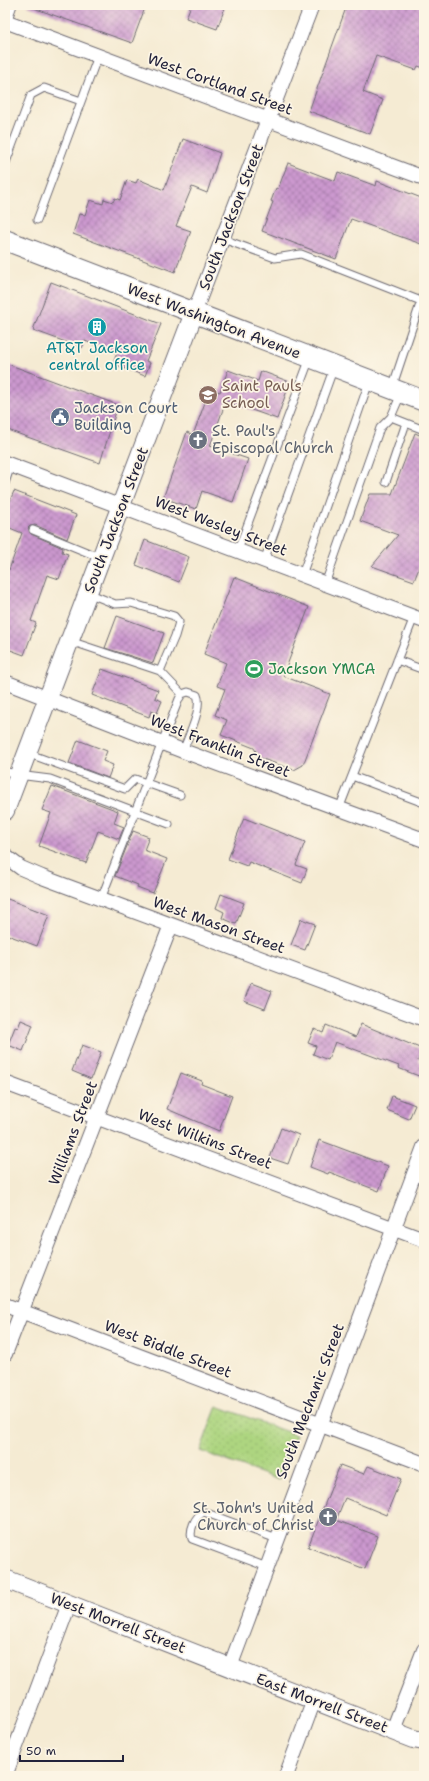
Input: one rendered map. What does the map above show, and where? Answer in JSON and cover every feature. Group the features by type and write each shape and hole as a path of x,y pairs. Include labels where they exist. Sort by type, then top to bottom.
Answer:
{"main road":[{"name":"West Washington Avenue","path":"5,240 310,358 424,400"}],"street":[{"name":"South Jackson Street","path":"5,811 12,773 26,753 48,698 312,5"},
{"name":"West Cortland Street","path":"6,21 424,178"},
{"name":"West Wesley Street","path":"8,464 419,619"},
{"name":"West Franklin Street","path":"5,682 183,751 424,840"},
{"name":"West Mason Street","path":"5,856 26,871 424,1019"},
{"name":"Williams Street","path":"5,1354 171,925"},
{"name":"West Wilkins Street","path":"5,1083 424,1240"},
{"name":"South Mechanic Street","path":"230,1667 424,1147"},
{"name":"West Biddle Street","path":"5,1305 424,1464"},
{"name":"West Morrell Street","path":"5,1579 230,1667"},
{"path":"5,1776 69,1604"},
{"path":"393,1730 424,1650"},
{"name":"East Morrell Street","path":"230,1667 393,1730 420,1743"},
{"path":"286,1776 314,1700"}],"lane":[{"path":"6,21 13,5"},
{"path":"36,220 98,56"},
{"path":"5,165 32,95 44,88 81,101"},
{"path":"223,239 275,258 301,254 421,301 391,417 380,428 325,584"},
{"path":"238,550 310,358"},
{"path":"264,561 334,367"},
{"path":"302,575 370,380"},
{"path":"391,417 424,430"},
{"path":"386,482 406,423"},
{"path":"5,483 8,464"},
{"path":"33,530 101,558"},
{"path":"88,593 115,604 131,603 174,616 178,622 176,636 160,672"},
{"path":"340,809 397,660 419,619"},
{"path":"70,641 160,672 182,694"},
{"path":"397,660 424,670"},
{"path":"101,899 182,694 188,692 197,695 199,699 198,708 183,751"},
{"path":"26,753 125,789 135,779 180,795"},
{"path":"12,773 50,779 169,824"},
{"path":"352,776 424,803"},
{"path":"267,1567 192,1539 191,1535 196,1518 204,1512 277,1539"}],"green space":[{"path":"217,1406 296,1435 279,1480 200,1451"}],"building":[{"path":"28,5 146,5 132,43"},
{"path":"191,5 226,5 217,29 186,18"},
{"path":"347,5 424,5 424,68 418,66 416,70 376,56 363,92 383,100 370,134 309,111"},
{"path":"183,139 220,153 207,193 192,187 176,226 191,231 175,272 73,234 79,214 85,215 90,200 103,204 104,199 113,202 115,198 120,200 127,180 136,183 138,179 164,190"},
{"path":"288,163 335,181 338,172 376,186 377,181 424,199 424,245 351,219 336,259 262,231 273,202 271,201 276,188 278,189"},
{"name":"AT&T Jackson central office","path":"51,282 161,324 146,361 150,363 145,376 113,364 117,353 85,341 82,348 33,330"},
{"name":"Jackson Court Building","path":"5,363 118,405 100,463 5,429"},
{"name":"St. Paul's Episcopal Church","path":"228,370 258,381 261,371 290,382 277,419 226,401 210,446 248,459 233,502 202,491 196,509 163,498 187,432 193,435 210,389 220,392"},
{"path":"415,433 424,437 424,555 414,581 372,566 398,535 360,521 370,494 392,494"},
{"path":"14,491 76,515 67,539 35,525 28,528 31,534 63,548 62,552 68,554 59,579 47,575 31,621 36,623 24,655 5,648 5,569 9,570 22,533 5,526 5,513"},
{"path":"145,540 189,557 179,582 136,565"},
{"name":"Jackson YMCA","path":"234,577 309,607 283,676 330,694 303,765 294,770 260,758 254,748 221,735 227,720 215,715 225,689 217,686 226,663 204,654"},
{"path":"117,616 164,633 153,663 105,648"},
{"path":"102,669 158,690 155,698 162,701 157,713 151,711 149,717 92,695"},
{"path":"78,740 107,751 103,761 113,765 108,778 69,763"},
{"path":"52,786 118,811 114,823 124,827 119,839 98,831 86,863 39,846 51,813 42,810"},
{"path":"244,818 305,842 296,865 307,869 302,883 249,862 247,866 228,859"},
{"path":"133,831 149,837 144,850 167,859 153,893 115,876"},
{"path":"221,894 244,903 236,924 222,918 224,912 216,908"},
{"path":"5,898 49,915 37,946 5,934"},
{"path":"301,919 315,924 305,950 291,945"},
{"path":"251,983 272,991 265,1009 244,1001"},
{"path":"21,1020 33,1025 23,1051 8,1045 15,1027 18,1028"},
{"path":"361,1024 422,1049 418,1061 424,1063 424,1078 398,1068 399,1066 335,1042 328,1060 313,1054 316,1046 308,1043 314,1029 323,1033 326,1025 356,1037"},
{"path":"82,1045 101,1052 91,1079 72,1071"},
{"path":"181,1073 202,1081 201,1084 232,1096 219,1131 167,1109"},
{"path":"392,1096 415,1105 409,1119 387,1110"},
{"path":"281,1128 299,1135 288,1164 270,1158"},
{"path":"319,1140 388,1166 379,1191 329,1172 328,1174 310,1167"},
{"name":"St. John's United Church of Christ","path":"340,1465 364,1474 368,1466 401,1479 386,1515 345,1498 336,1520 378,1536 365,1569 308,1547"}],"place":[{"name":"AT&T Jackson central office","path":"97,327"},
{"name":"Saint Pauls School","path":"208,395"},
{"name":"Jackson Court Building","path":"60,417"},
{"name":"St. Paul's Episcopal Church","path":"198,440"},
{"name":"Jackson YMCA","path":"254,669"},
{"name":"St. John's United Church of Christ","path":"328,1517"}]}
